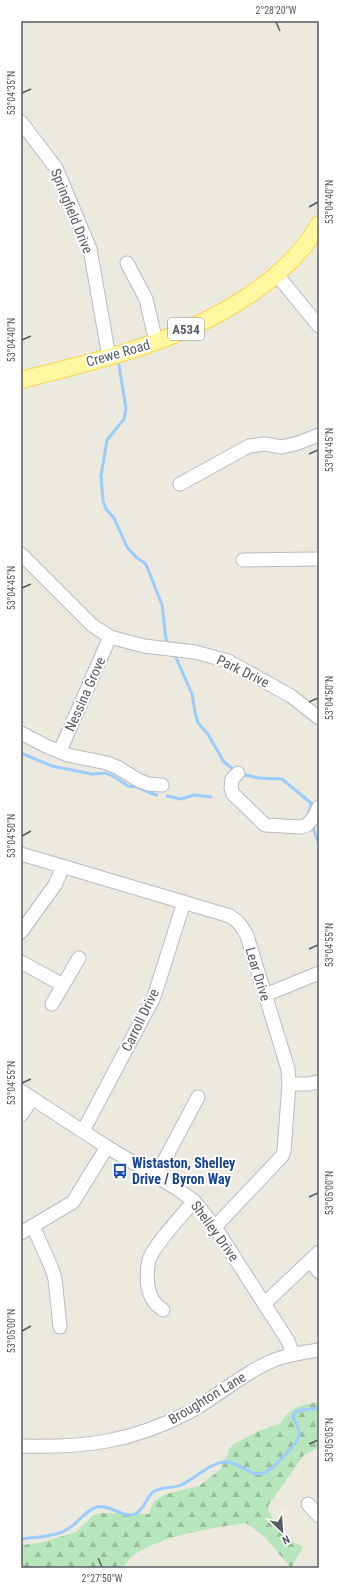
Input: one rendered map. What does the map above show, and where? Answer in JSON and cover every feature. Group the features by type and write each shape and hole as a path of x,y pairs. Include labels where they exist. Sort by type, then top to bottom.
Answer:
{"main road":[{"name":"Crewe Road","path":"21,380 109,357 156,342 226,309 263,286 277,275 297,256 309,241 319,224"}],"street":[{"name":"Springfield Drive","path":"21,122 56,168 90,249 109,357"},
{"path":"127,263 146,299 156,342"},
{"path":"277,275 319,326"},
{"path":"180,484 248,446 265,444 282,447 298,444 319,435"},
{"name":"Park Drive","path":"21,554 92,625 110,637 144,646 195,652 213,656 244,669 291,696 319,718"},
{"path":"242,560 319,559"},
{"name":"Nessina Grove","path":"60,752 110,637"},
{"path":"21,733 60,752 79,758 107,763 117,767 138,780 148,784 162,785"},
{"path":"238,774 232,779 231,788 233,794 265,825 301,828 313,816"},
{"name":"Lear Drive","path":"21,854 230,916 240,924 247,936 288,1069 289,1084 283,1154 215,1227"},
{"path":"21,932 55,884 63,867"},
{"name":"Carroll Drive","path":"83,1131 154,997 184,902"},
{"path":"52,1004 79,958"},
{"path":"21,962 63,985"},
{"path":"265,995 319,973"},
{"path":"289,1084 319,1082"},
{"name":"Shelley Drive","path":"21,1091 108,1147 184,1192 194,1201 215,1227 288,1341 293,1354"},
{"path":"156,1176 198,1097"},
{"path":"21,1115 32,1099"},
{"path":"21,1233 66,1207 75,1200 108,1147"},
{"path":"157,1309 149,1292 149,1260 154,1250 194,1201"},
{"path":"33,1226 55,1279 59,1327"},
{"path":"264,1304 315,1257 319,1272"},
{"name":"Broughton Lane","path":"21,1446 61,1447 88,1445 108,1442 140,1434 190,1411 265,1364 293,1354 319,1350"},
{"path":"308,1504 319,1516"}],"green space":[{"path":"319,1402 319,1447 304,1455 268,1506 274,1522 280,1532 303,1547 291,1568 265,1537 246,1523 188,1533 159,1542 134,1555 122,1568 21,1568 21,1545 39,1543 76,1532 92,1516 100,1513 149,1514 153,1502 166,1494 199,1486 221,1469 230,1448 234,1444 259,1431 281,1423 292,1410 308,1404"}],"waterway":[{"path":"119,365 126,409 124,419 107,440 101,476 103,501 106,509 114,518 127,547 137,558 145,563 148,569 162,605 166,639 169,645"},
{"path":"174,653 192,694 198,723 207,733 223,761 235,771"},
{"path":"21,753 52,766 92,774 105,773 113,776 128,786 137,787 157,795"},
{"path":"240,774 259,778 282,779 311,803 309,814"},
{"path":"167,796 181,799 194,795 211,797"},
{"path":"312,825 319,844"},
{"path":"21,1539 61,1532 70,1528 89,1511 97,1507 107,1508 126,1515 135,1514 140,1510 152,1493 158,1489 181,1485 217,1463 229,1462 254,1473 263,1473 284,1456 298,1438 299,1430 293,1417 295,1412 319,1408"}],"place":[{"name":"Wistaston, Shelley Drive / Byron Way","path":"120,1171"}]}
